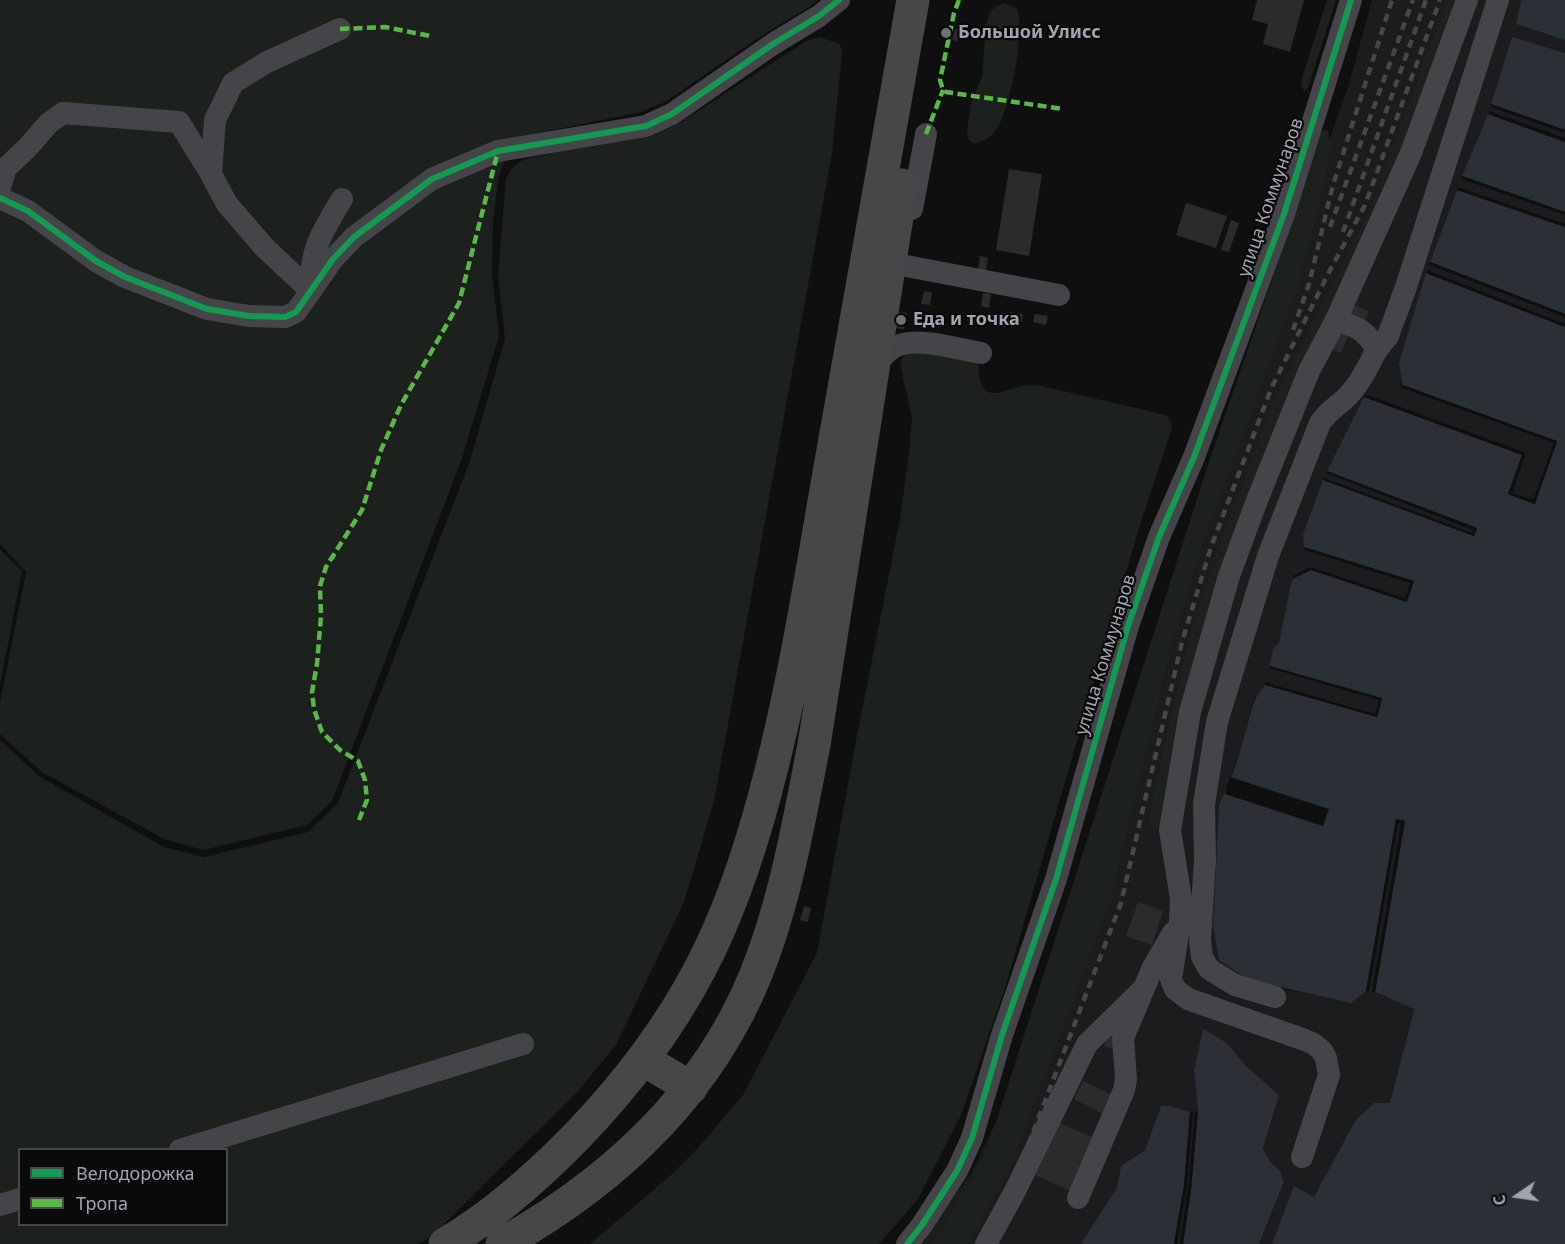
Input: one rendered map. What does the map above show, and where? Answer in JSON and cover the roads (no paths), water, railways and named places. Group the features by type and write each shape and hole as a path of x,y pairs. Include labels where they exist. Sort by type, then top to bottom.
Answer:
{"highway":[{"path":"445,1244 496,1210 542,1172 608,1104 644,1060 700,969 736,888 780,739 913,0"},
{"path":"502,1244 573,1200 616,1167 647,1138 691,1088 723,1038 746,997 765,953 783,889 814,745 878,361 899,201 936,0"},
{"path":"644,1060 691,1088"}],"street":[{"path":"0,198 28,211 96,261 125,277 207,309 249,316 285,317 296,312 333,260 354,237 432,179 498,151 646,126 672,114 773,44 819,16 839,0"},
{"name":"улица Коммунаров","path":"907,1244 957,1171 972,1138 1002,1035 1056,879 1128,626 1159,537 1194,457 1284,213 1351,0"},
{"path":"1302,1157 1329,1075 1326,1058 1314,1044 1188,999 1175,989 1171,979 1180,921 1181,898 1170,830 1190,712 1229,576 1310,371 1336,320 1411,153 1467,0"},
{"path":"1275,997 1235,985 1209,969 1202,957 1200,940 1205,860 1204,804 1216,722 1268,556 1320,423 1326,414 1348,395 1388,336 1406,287 1498,0"},
{"path":"211,174 215,120 233,83 267,62 340,29"},
{"path":"0,187 6,168 49,123 63,113 179,122 215,120"},
{"path":"179,122 227,204 265,248 311,291"},
{"path":"878,361 902,264 926,134"},
{"path":"311,291 310,269 313,254 342,199"},
{"path":"902,264 1059,295"},
{"path":"1336,320 1362,330 1372,338 1376,351"},
{"path":"878,361 902,344 912,342 981,352"},
{"path":"1078,1198 1124,1090 1126,1079 1123,1038 1153,967 1180,921"},
{"path":"986,1244 1014,1193 1087,1044 1142,990"},
{"path":"183,1148 523,1044"},
{"path":"0,1205 18,1200"}],"railway":[{"path":"1293,330 1309,284 1333,185 1392,0"},
{"path":"1330,227 1413,0"},
{"path":"1343,232 1426,0"},
{"path":"977,1244 1019,1169 1121,903 1182,642 1211,547 1271,389 1365,205 1440,0"}],"place":[{"name":"Большой Улисс","path":"946,33"},
{"name":"Еда и точка","path":"901,320"}]}
